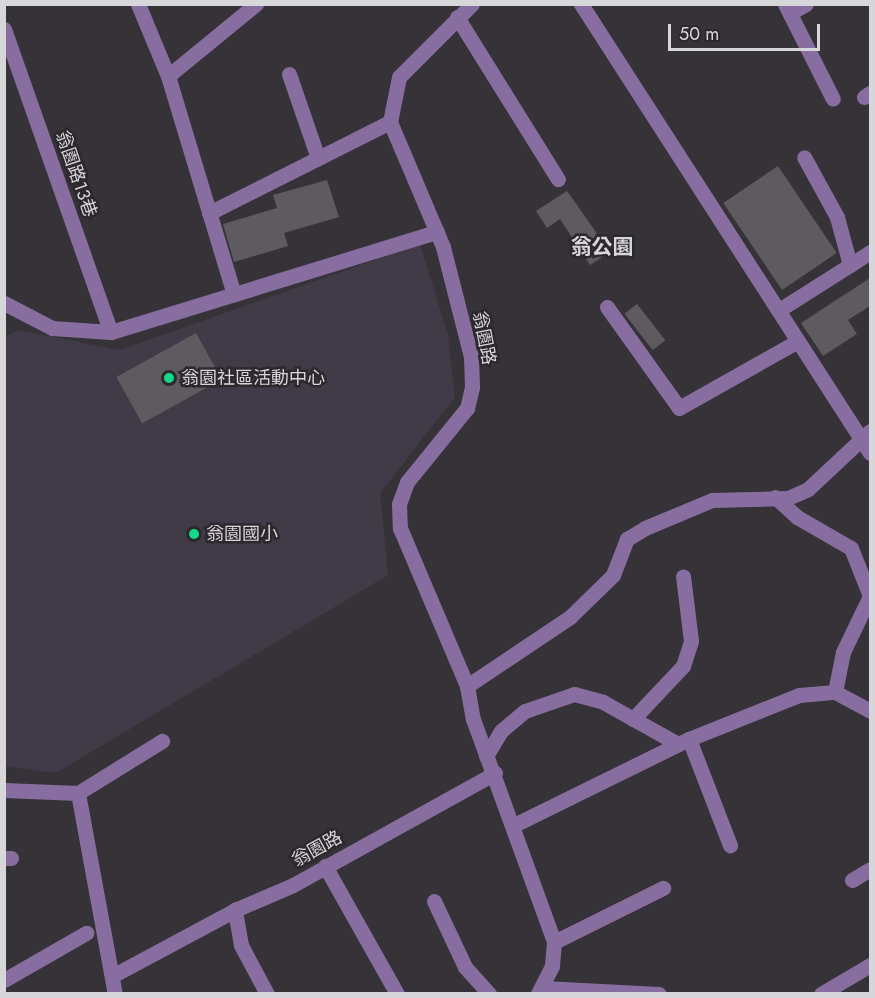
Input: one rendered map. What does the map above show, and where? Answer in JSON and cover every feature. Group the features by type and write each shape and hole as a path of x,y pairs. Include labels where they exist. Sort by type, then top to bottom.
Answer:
{"street":[{"path":"138,4 168,76 234,294"},
{"path":"168,76 256,4"},
{"path":"209,213 390,122 399,77 472,4"},
{"path":"581,4 779,310 796,342 865,434 870,453"},
{"path":"806,4 787,9 833,99"},
{"path":"458,17 558,179"},
{"name":"翁園路13巷","path":"4,29 111,332"},
{"path":"289,74 318,158"},
{"name":"翁園路","path":"390,122 437,232 471,357 472,387 467,408 407,482 399,504 400,528 467,686 486,756 516,824 554,942"},
{"path":"804,157 837,217 850,265"},
{"path":"4,303 52,328 111,332 437,232"},
{"path":"779,310 870,252"},
{"path":"607,306 679,408 796,342"},
{"path":"467,686 570,617 613,575 627,539 645,528 712,500 788,498 808,489 865,434"},
{"path":"775,497 797,517 851,548 870,596 843,652 835,692"},
{"path":"633,719 683,666 691,641 683,576"},
{"path":"516,824 684,742 799,695 835,692 870,711"},
{"path":"486,756 501,731 525,711 555,697 586,695 684,742 730,845"},
{"path":"4,790 78,793 162,741"},
{"name":"翁園路","path":"112,976 235,910 324,866 495,773"},
{"path":"78,793 115,993"},
{"path":"324,866 398,993"},
{"path":"852,880 870,869"},
{"path":"659,993 540,991 554,942 663,888"},
{"path":"434,901 465,967 489,993"},
{"path":"235,910 241,945 267,993"},
{"path":"4,980 86,933"},
{"path":"821,993 870,965"}],"shaded area":[{"name":"翁園國小","path":"420,244 448,335 455,397 380,493 388,575 56,773 5,766 5,337 18,330 120,350"}],"building":[{"path":"778,166 837,253 782,290 723,203"},
{"path":"327,180 339,217 284,233 288,246 234,262 223,224 277,208 273,195"},
{"path":"567,191 610,252 590,265 560,219 547,228 536,211"},
{"path":"870,278 870,306 848,320 857,334 823,356 801,323"},
{"path":"637,304 665,340 653,350 624,314"},
{"name":"翁園社區活動中心","path":"196,333 222,379 142,423 116,377"}],"place":[{"name":"翁園社區活動中心","path":"169,378"},
{"name":"翁園國小","path":"194,534"}],"district":[{"name":"翁公園","path":"602,247"}]}
